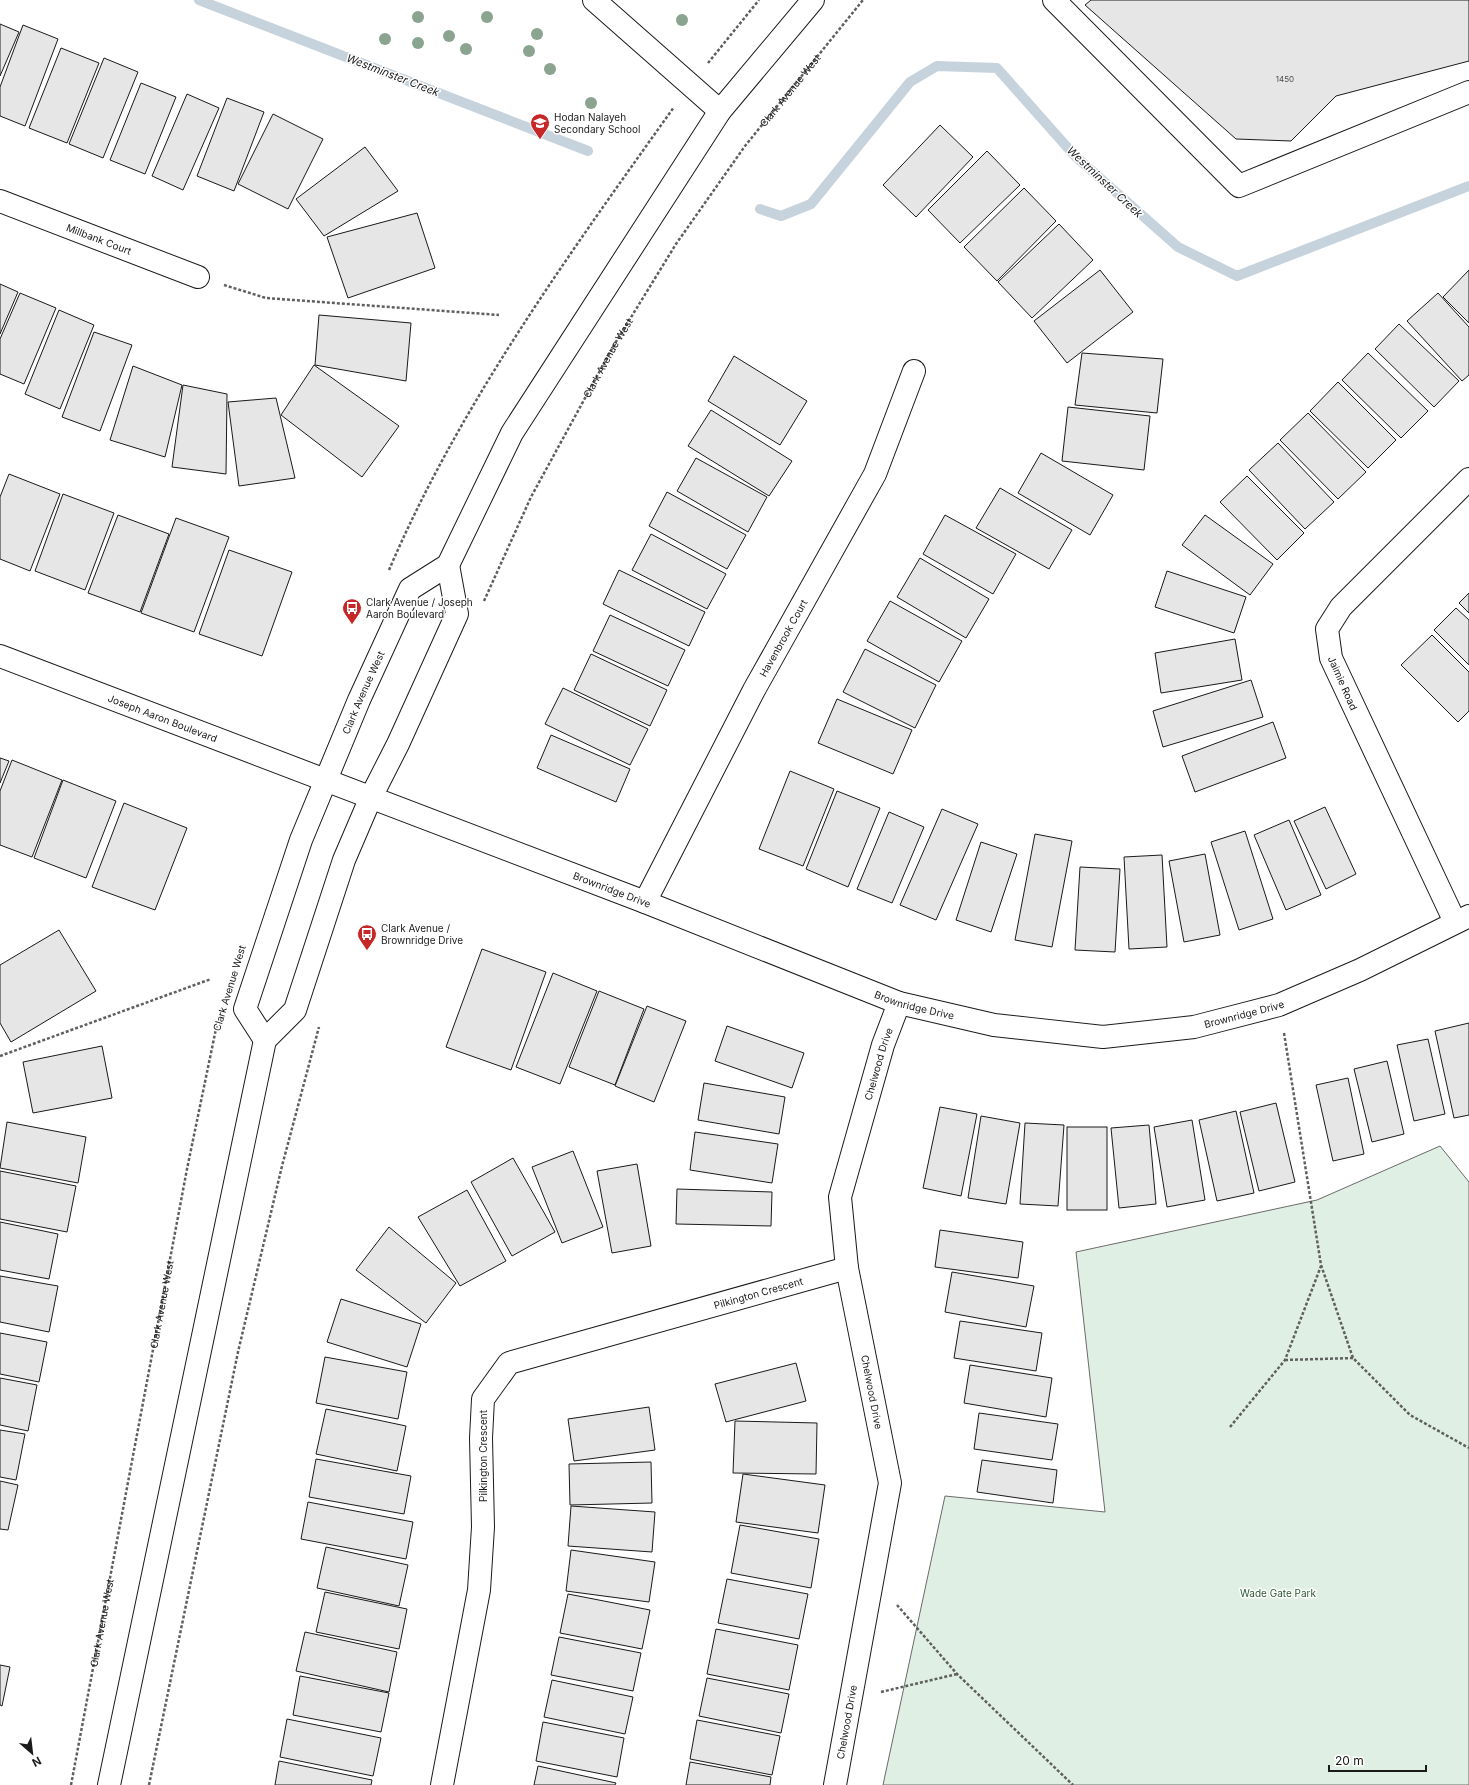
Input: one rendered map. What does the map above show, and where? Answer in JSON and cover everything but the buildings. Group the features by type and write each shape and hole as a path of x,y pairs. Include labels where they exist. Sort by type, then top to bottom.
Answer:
{"street":[{"path":"594,0 720,111"},
{"path":"109,1785 265,1040 295,1010 339,873 371,797 398,744 457,614 448,565 512,433 720,111 813,0"},
{"path":"1054,0 1239,186 1469,92"},
{"name":"Millbank Court","path":"0,200 198,277"},
{"name":"Havenbrook Court","path":"645,902 754,690 874,474 914,371"},
{"name":"Jaimie Road","path":"1462,919 1331,658 1327,629 1341,607 1469,479"},
{"name":"Clark Avenue West","path":"265,1040 245,1009 301,840 325,780 410,589 448,565"},
{"name":"Joseph Aaron Boulevard","path":"0,656 371,797"},
{"name":"Brownridge Drive","path":"371,797 645,902 899,1003 994,1025 1103,1037 1194,1027 1279,1005 1360,970 1462,919"},
{"name":"Chelwood Drive","path":"835,1785 890,1483 847,1268 840,1197 883,1045 899,1003"},
{"name":"Pilkington Crescent","path":"442,1785 479,1590 483,1527 481,1438 483,1399 509,1363 847,1268"}],"path":[{"path":"386,576 405,533 471,411 560,267 690,85 759,0"},
{"name":"Clark Avenue West","path":"482,606 531,498 614,345 676,244 745,146 863,0"},
{"path":"198,277 266,298 499,315"},
{"path":"0,1056 211,979"},
{"path":"1279,1005 1321,1265 1353,1358 1410,1415 1469,1448"},
{"name":"Clark Avenue West","path":"71,1785 187,1169 215,1028 220,1013"},
{"path":"150,1785 238,1352 282,1166 320,1025"},
{"path":"1230,1427 1285,1360 1321,1265"},
{"path":"1285,1360 1353,1358"},
{"path":"872,1577 957,1674 1072,1784"},
{"path":"850,1699 957,1674"},
{"path":"1068,1785 1072,1784"}],"green space":[{"name":"Wade Gate Park","path":"1440,1146 1469,1182 1469,1785 883,1785 945,1496 1105,1512 1076,1252 1317,1200"}],"waterway":[{"name":"Westminster Creek","path":"199,0 588,151"},
{"name":"Westminster Creek","path":"760,209 781,216 811,204 910,82 937,66 997,68 1075,156 1178,247 1237,276 1469,186"}],"place":[{"name":"Hodan Nalayeh Secondary School","path":"540,140"},
{"name":"Clark Avenue / Joseph Aaron Boulevard","path":"352,625"},
{"name":"Clark Avenue / Brownridge Drive","path":"367,951"}]}
